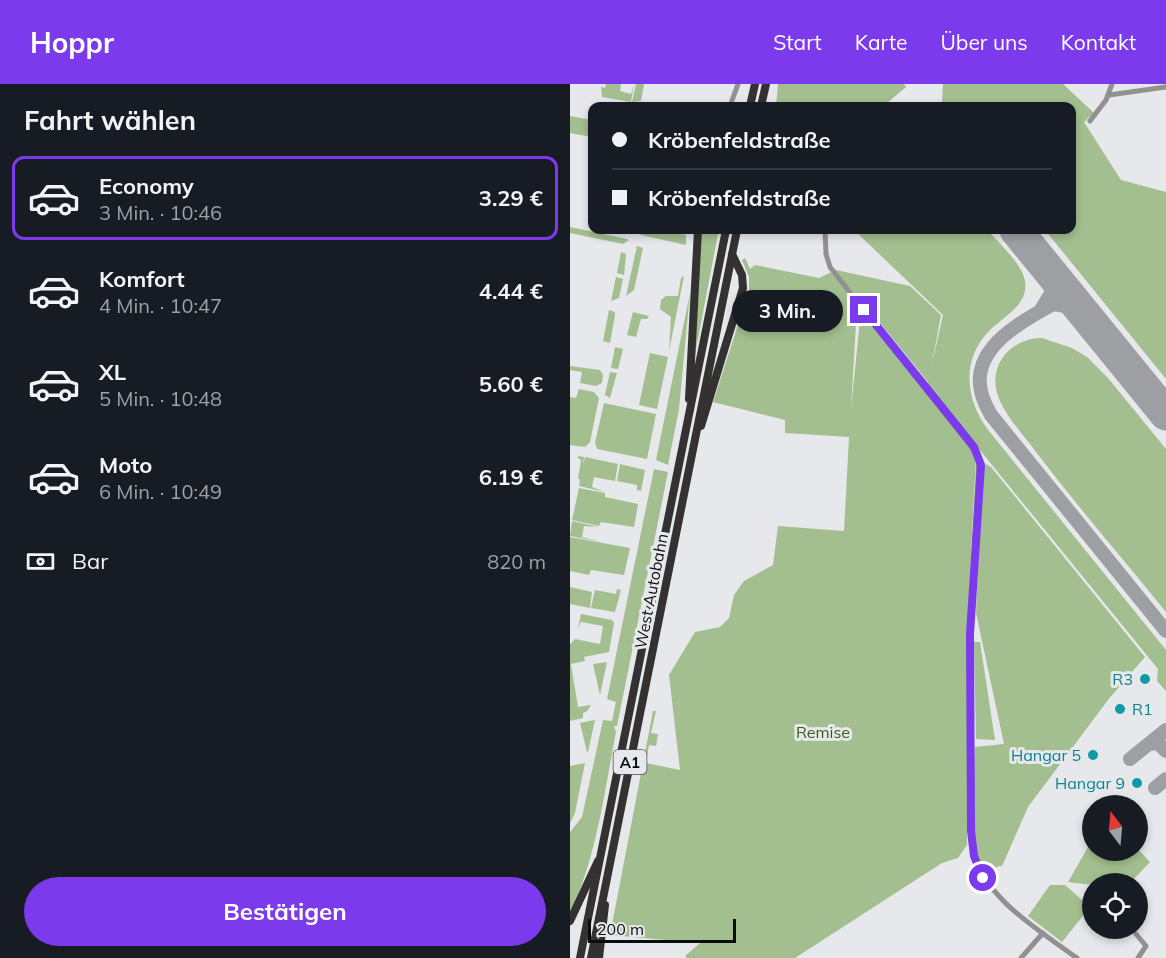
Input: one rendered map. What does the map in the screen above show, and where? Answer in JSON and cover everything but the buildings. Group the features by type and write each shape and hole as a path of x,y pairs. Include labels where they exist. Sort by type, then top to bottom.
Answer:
{"highway":[{"path":"751,102 755,84"},
{"path":"762,102 766,84"},
{"path":"690,409 688,383 698,234"},
{"name":"West Autobahn","path":"580,958 721,255 723,234"},
{"path":"696,435 706,415 742,288 740,272 724,234"},
{"name":"West Autobahn","path":"591,958 736,234"},
{"path":"570,920 600,857"},
{"path":"599,958 606,908 603,900"}],"street":[{"path":"731,102 738,84"},
{"path":"1090,121 1109,95 1112,84"},
{"path":"1109,95 1166,87"},
{"path":"825,234 826,254 830,267 979,457 981,465 970,634 971,840 976,863 992,891 1077,958"},
{"path":"1022,958 1043,933"},
{"path":"1138,958 1146,946 1140,939"}],"green space":[{"path":"606,84 621,84 620,91 631,94 634,84 631,102 602,97 601,87 605,88"},
{"path":"636,84 644,84 641,101 632,102"},
{"path":"778,84 904,84 906,87 888,102 776,102"},
{"path":"943,84 1063,84 1094,113 1084,122 1121,180 1166,192 1166,379 1048,234 1076,234 1076,102 942,102"},
{"path":"570,116 588,119 588,136 570,133"},
{"path":"570,227 588,231 588,234 603,234 629,240 623,244 570,233"},
{"path":"700,234 718,234 693,365"},
{"name":"Remise","path":"858,234 992,234 1019,267 1025,281 1023,297 1014,310 989,331 974,355 970,368 970,381 975,407 989,431 1166,650 1166,691 1157,681 1158,669 927,385 928,382 864,303 857,307 851,409 861,310 976,457 967,635 967,845 958,858 942,863 795,958 687,958 685,956 700,943 610,935 653,711 656,711 651,733 658,734 656,746 649,745 646,763 680,770 669,675 695,632 720,627 729,618 734,595 744,581 773,565 778,526 844,531 849,437 785,433 785,420 713,402 749,291 749,277 742,260 745,258 750,269 755,265 819,278 836,270 910,286 941,315 932,364 943,315"},
{"path":"641,235 686,235 686,245"},
{"path":"637,246 643,248 634,290 626,296"},
{"path":"621,252 626,254 624,275 617,273"},
{"path":"684,276 669,351 671,317 660,309 661,300 666,296 678,296 681,278"},
{"path":"616,277 623,279 619,298 611,301"},
{"path":"690,293 679,409 668,465 656,460"},
{"path":"609,310 615,312 610,343 603,341"},
{"path":"633,312 649,316 647,319 641,319 636,337 627,335"},
{"path":"1042,338 1072,348 1087,357 1108,378 1166,449 1166,612 1084,513 1015,425 1001,403 996,384 999,364 1012,348 1031,339"},
{"path":"615,347 623,349 618,369 611,368"},
{"path":"650,353 668,357 657,409 639,405"},
{"path":"570,366 600,370 603,375 602,383 596,386 580,383 582,372 570,370"},
{"path":"610,372 617,373 610,398 605,395"},
{"path":"579,389 594,392 599,398 590,442 585,447 570,445 570,397 576,398"},
{"path":"604,403 656,414 647,459 597,449 595,443"},
{"path":"578,456 584,457 583,465 585,457 618,464 615,481 594,477 592,487 605,492 579,486 581,460"},
{"path":"620,464 645,470 641,491 637,490 637,485 617,481"},
{"path":"986,464 991,467 1145,657 1108,700 1028,807 1002,866 985,875 975,845 973,829 975,747 1004,744 976,613 982,473"},
{"path":"654,469 668,472 617,726 614,726 616,732 599,824 587,869 570,913 570,832 582,817 603,720 612,721 616,702 607,699"},
{"path":"579,488 605,493 605,497 638,504 634,527 601,522 599,526 572,520"},
{"path":"572,521 599,527 584,526 582,537 602,542 570,536"},
{"path":"570,537 630,548 624,575 591,570 589,575 570,571"},
{"path":"570,587 592,592 590,608 570,604"},
{"path":"617,589 621,590 615,612 591,608 595,590 616,594"},
{"path":"581,614 612,620 614,623 609,652 584,657 585,661 571,664 578,707 591,705 583,713 583,718 570,721 570,644 575,639 600,644 603,626 581,622 578,629"},
{"path":"974,642 980,642 995,740 976,739"},
{"path":"607,662 600,695 593,664"},
{"path":"595,720 588,752 587,752 580,723"},
{"path":"585,763 575,813 570,823 570,766"},
{"path":"1082,858 1082,861 1148,860 1150,862 1140,873 1082,873 1082,884 1068,882"},
{"path":"1050,885 1065,885 1082,900 1082,917 1062,942 1028,916"}],"taxiway":[{"path":"1042,308 1052,292 1049,270"},
{"path":"1080,308 1053,304 1020,323 1005,335 984,361 980,377 982,395 991,415 1166,631"},
{"path":"1130,759 1166,730"},
{"path":"1149,744 1158,743 1166,751"},
{"path":"1155,788 1166,779"}],"runway":[{"path":"1019,234 1166,414"}],"place":[{"name":"R3","path":"1145,679"},
{"name":"R1","path":"1120,709"},
{"name":"Hangar 5","path":"1093,755"},
{"name":"Hangar 9","path":"1137,783"}],"route":[{"path":"864,310 974,447 981,465 970,634 971,840 974,856 983,878"}]}
